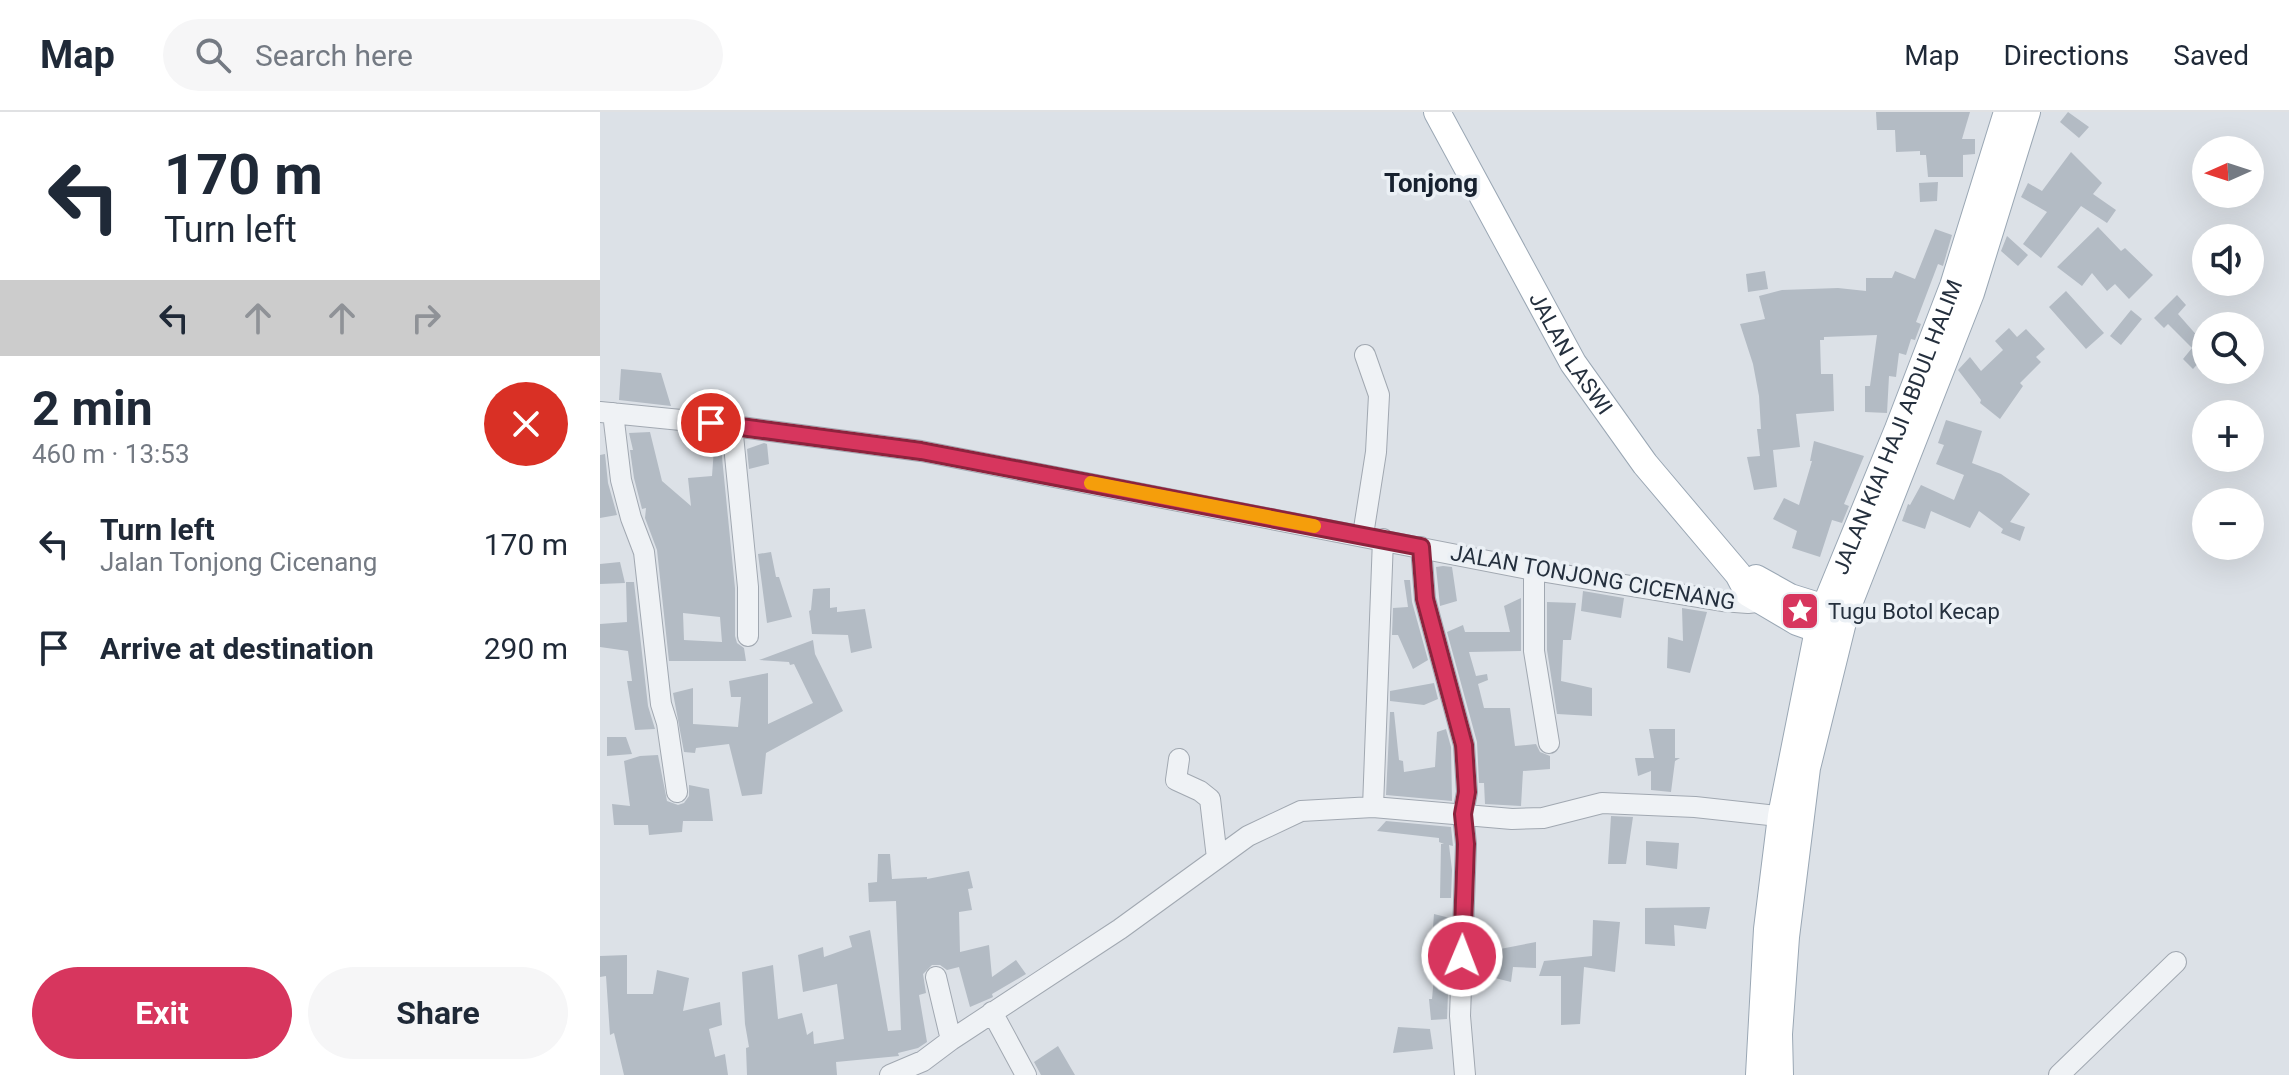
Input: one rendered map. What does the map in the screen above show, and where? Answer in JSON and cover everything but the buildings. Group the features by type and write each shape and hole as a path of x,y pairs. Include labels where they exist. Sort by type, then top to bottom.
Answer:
{"main road":[{"name":"JALAN LASWI","path":"1437,112 1573,363 1645,464 1738,574 1759,578 1770,596 1831,622"},
{"name":"JALAN KIAI HAJI ABDUL HALIM","path":"1759,1075 1767,929 1791,817 1807,768 1831,622 1971,293 2020,113"},
{"name":"JALAN KIAI HAJI ABDUL HALIM","path":"1780,1075 1779,1034 1791,817"}],"street":[{"path":"1365,355 1379,395 1373,537 1373,807"},
{"path":"607,412 631,518 644,552 659,690 677,792"},
{"name":"JALAN TONJONG CICENANG","path":"607,412 732,425 921,451 1534,570 1686,596 1734,602 1770,596"},
{"path":"732,425 748,587 748,636"},
{"path":"1421,547 1425,599 1464,745 1467,792 1463,814 1466,844 1460,1016 1465,1075"},
{"path":"1534,570 1534,651 1549,743"},
{"path":"1179,759 1176,780 1210,799 1217,858"},
{"path":"890,1075 923,1061 1120,929 1248,836 1301,811 1373,807 1512,819 1543,818 1602,803 1695,807 1791,817"},
{"path":"2059,1075 2176,962"},
{"path":"936,977 951,1040"},
{"path":"992,1012 1026,1075"}],"slow traffic":[{"path":"1091,483 1314,526"}],"place":[{"name":"Tugu Botol Kecap","path":"1800,611"}],"district":[{"name":"Tonjong","path":"1431,183"}],"route":[{"path":"711,423 921,451 1421,547 1425,599 1464,745 1467,792 1463,814 1466,844 1462,956"}]}
